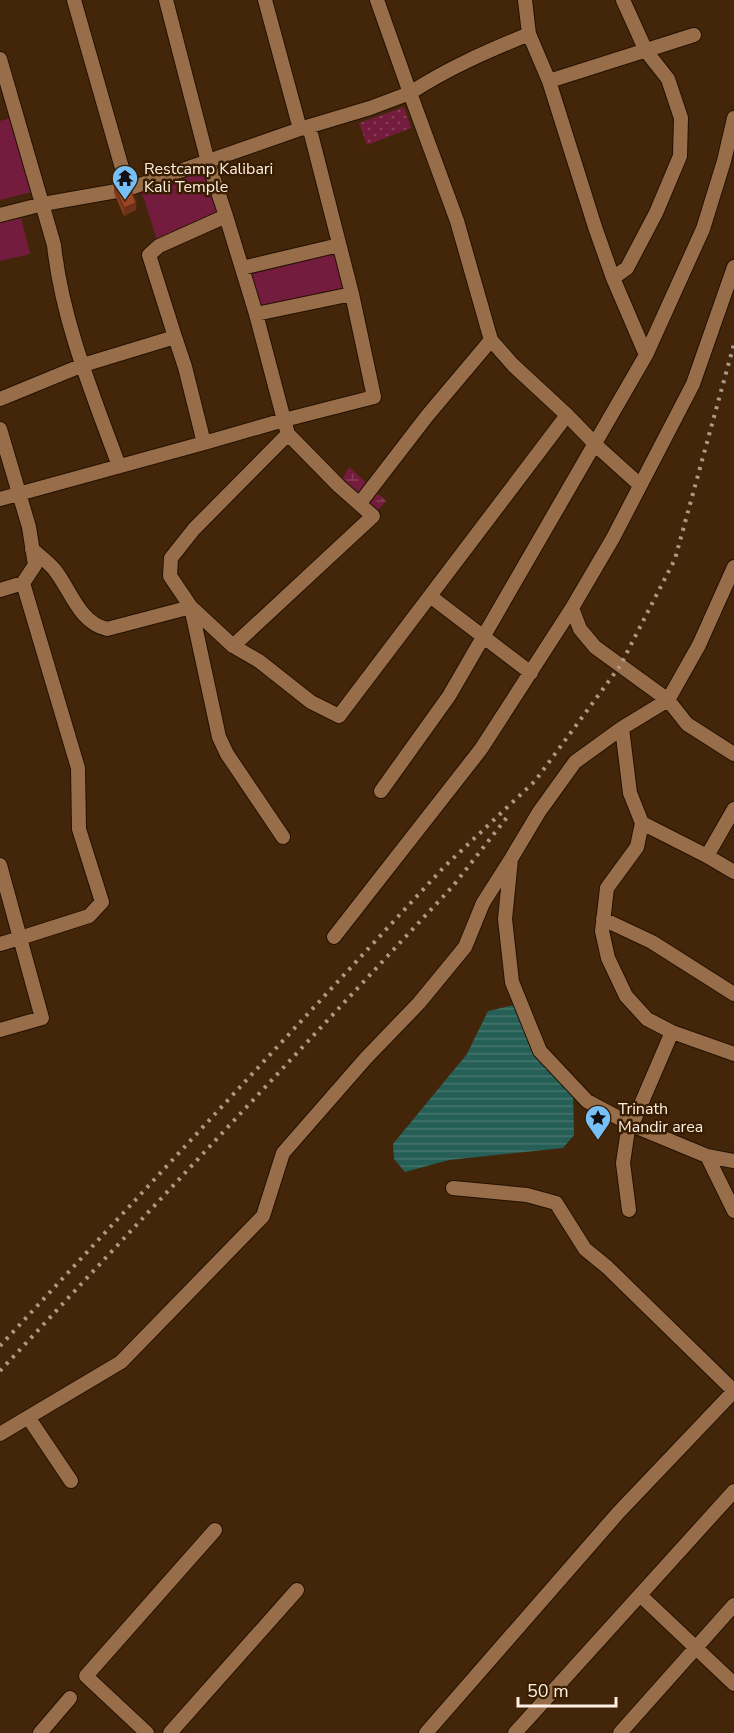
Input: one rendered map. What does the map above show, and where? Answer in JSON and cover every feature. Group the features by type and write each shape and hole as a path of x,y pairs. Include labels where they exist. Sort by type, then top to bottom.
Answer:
{"street":[{"path":"74,0 128,189"},
{"path":"166,0 208,162 256,314 288,434 339,486 373,516 233,646"},
{"path":"0,498 19,495 204,442 374,397 339,245 265,0"},
{"path":"377,0 457,222 491,340 513,365 567,415 594,444 640,485"},
{"path":"525,0 530,34 549,81 595,227 613,278 646,355"},
{"path":"613,278 627,268 656,213 680,156 681,118 669,79 646,51 623,0"},
{"path":"0,215 43,204 128,189 304,127 370,108 410,93 436,75 466,60 530,34"},
{"path":"549,81 694,35"},
{"path":"0,59 43,204 54,245 57,274 83,365 119,466"},
{"path":"381,791 449,696 646,355 703,229 724,161 734,118"},
{"path":"204,442 185,367 149,255 159,246 226,216"},
{"path":"242,268 339,245"},
{"path":"334,937 481,749 572,608 613,538 693,384 734,267"},
{"path":"256,314 352,294"},
{"path":"0,399 83,365 175,337"},
{"path":"360,503 491,340"},
{"path":"288,434 194,529 171,558 171,576 191,607 233,646 259,661 311,702 339,716 567,415"},
{"path":"0,429 29,527 35,565 23,583 0,590"},
{"path":"32,549 54,569 87,620 96,627 107,629 191,607"},
{"path":"0,1434 121,1362 263,1216 283,1153 366,1058 419,1004 465,947 483,903 539,812 575,762 622,728 668,700 699,645 734,567"},
{"path":"0,944 89,916 102,902 79,829 78,768 23,583"},
{"path":"430,596 531,673"},
{"path":"191,607 219,737 227,754 283,837"},
{"path":"572,608 580,629 595,647 668,700 687,724 734,754"},
{"path":"622,728 630,793 642,823 637,847 607,888 602,931 608,958 626,996 647,1019 672,1032 734,1054"},
{"path":"707,856 734,809"},
{"path":"642,823 734,872"},
{"path":"511,859 505,919 512,982 540,1051 587,1101 631,1124 707,1156 734,1161"},
{"path":"0,866 42,1018 0,1030"},
{"path":"603,919 652,942 734,994"},
{"path":"629,1210 623,1162 631,1124 672,1032"},
{"path":"707,1156 734,1211"},
{"path":"426,1733 618,1513 734,1391 607,1267 585,1249 556,1203 527,1195 453,1188"},
{"path":"28,1417 71,1481"},
{"path":"515,1733 734,1491"},
{"path":"147,1733 86,1676 215,1530"},
{"path":"170,1733 297,1590"},
{"path":"640,1595 734,1684"},
{"path":"620,1733 734,1605"},
{"path":"40,1733 70,1698"}],"green space":[{"path":"404,107 411,128 367,145 359,123"},
{"path":"10,118 32,192 0,200 0,121"},
{"path":"208,162 224,211 159,246 139,184"},
{"path":"21,218 30,254 0,261 0,223"},
{"path":"335,251 348,290 259,307 250,272"},
{"path":"349,467 386,501 374,514 340,484"}],"water":[{"path":"514,1005 540,1051 573,1093 574,1135 563,1148 449,1160 405,1172 394,1159 393,1144 467,1054 488,1011"}],"building":[{"path":"128,182 136,203 124,208 114,185"}],"railway":[{"path":"0,1346 444,867 535,781 620,666 675,559 734,344"},
{"path":"0,1371 453,886 508,816"}],"place":[{"name":"Restcamp Kalibari Kali Temple","path":"125,201"},
{"name":"Trinath Mandir area","path":"598,1141"}]}
